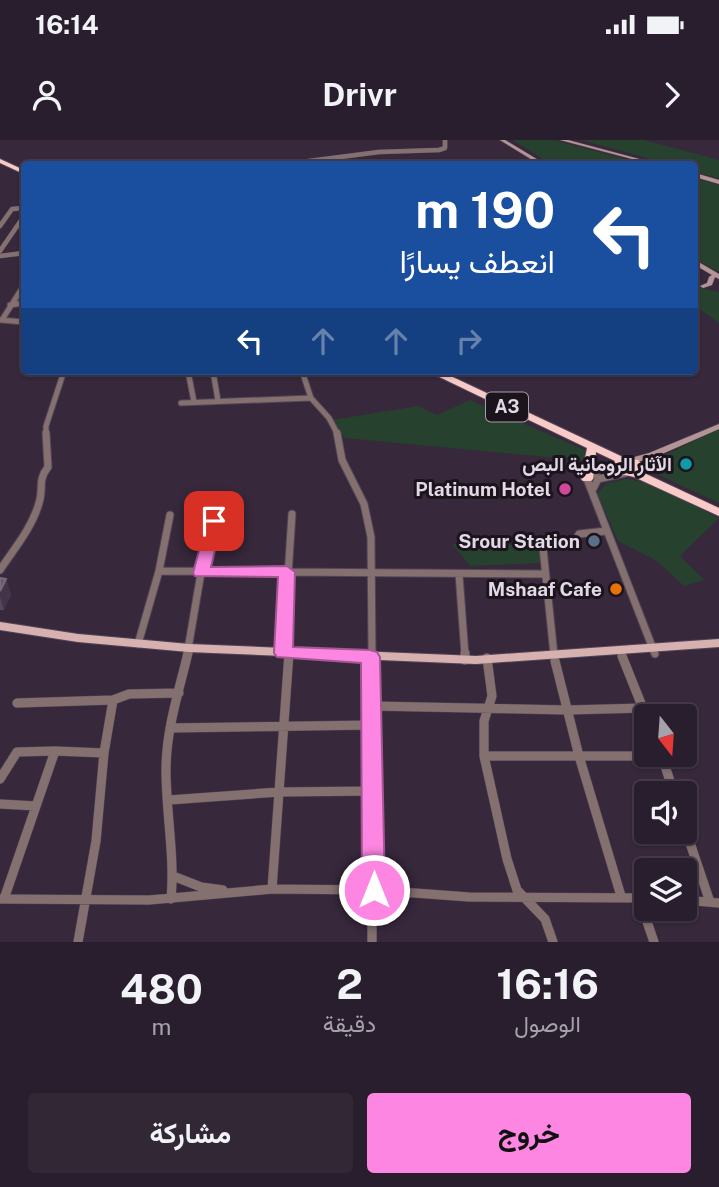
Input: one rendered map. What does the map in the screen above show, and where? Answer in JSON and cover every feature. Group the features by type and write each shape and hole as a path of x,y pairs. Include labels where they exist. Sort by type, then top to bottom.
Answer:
{"highway":[{"path":"0,161 21,171"},
{"name":"A3","path":"440,375 719,512"},
{"path":"586,446 590,485"}],"main road":[{"path":"502,140 537,161"},
{"path":"510,140 543,161"},
{"path":"562,140 643,161"},
{"path":"572,140 652,161"},
{"path":"698,175 719,181"},
{"path":"698,266 717,278 703,286"},
{"path":"628,466 719,426"},
{"path":"0,627 78,638 189,648 479,660 622,656 719,643"},
{"path":"554,658 719,649"}],"street":[{"path":"309,161 379,152 439,150 444,148 445,140"},
{"path":"0,226 12,209 21,208"},
{"path":"0,253 21,221"},
{"path":"0,253 21,253"},
{"path":"21,289 1,320 21,322"},
{"path":"10,305 21,303"},
{"path":"0,570 25,534 40,502 41,476 48,467 46,426 63,375"},
{"path":"189,375 194,402"},
{"path":"214,375 218,401"},
{"path":"303,375 311,398 333,427 342,460 364,504 371,537 370,657 374,791 372,942"},
{"path":"181,403 311,398"},
{"path":"590,485 628,466"},
{"path":"628,466 598,471 590,485 654,651"},
{"path":"171,899 173,876 166,769 170,728 189,648 201,573 221,498"},
{"path":"272,889 283,725 287,572 292,514"},
{"path":"138,643 159,571 170,515"},
{"path":"606,531 579,534 574,544 544,546 544,574 554,658 579,756 621,896"},
{"path":"159,571 544,574"},
{"path":"458,575 479,660 492,696 484,722 484,756 507,859 521,897 545,919 553,942"},
{"path":"622,656 642,704"},
{"path":"18,703 113,700 129,694 178,693"},
{"path":"78,942 96,841 104,753 113,700"},
{"path":"372,706 634,712"},
{"path":"170,728 372,725"},
{"path":"0,779 14,754 20,750 104,753"},
{"path":"55,751 2,899 171,899 272,889 374,890 469,897 634,897"},
{"path":"484,756 634,755"},
{"path":"169,800 279,792 374,791"},
{"path":"0,804 36,806"},
{"path":"692,844 715,902 697,901"},
{"path":"173,876 201,887 238,892"},
{"path":"648,921 654,942"}],"green space":[{"path":"513,140 553,140 634,161 545,161"},
{"path":"581,140 644,140 719,160 719,178 698,173 698,161 658,161"},
{"path":"698,179 719,185 719,272 698,261"},
{"path":"698,288 719,292 719,323 698,308"},
{"path":"470,400 589,452 589,461 345,438 332,420 418,406 437,415"},
{"name":"الآثار الرومانية البص","path":"719,429 719,503 661,476 653,468 653,461"},
{"path":"627,479 652,484 719,518 680,556 704,580 684,586 657,561 618,541 597,493 607,483"},
{"path":"452,544 540,545 541,563 470,566"}],"building":[{"path":"0,578 6,579 0,591"}],"place":[{"name":"الآثار الرومانية البص","path":"686,464"},
{"name":"Platinum Hotel","path":"565,489"},
{"name":"Srour Station","path":"594,541"},
{"name":"Mshaaf Cafe","path":"616,589"}],"route":[{"path":"214,521 201,573 287,572 283,653 370,657 374,890"}]}
